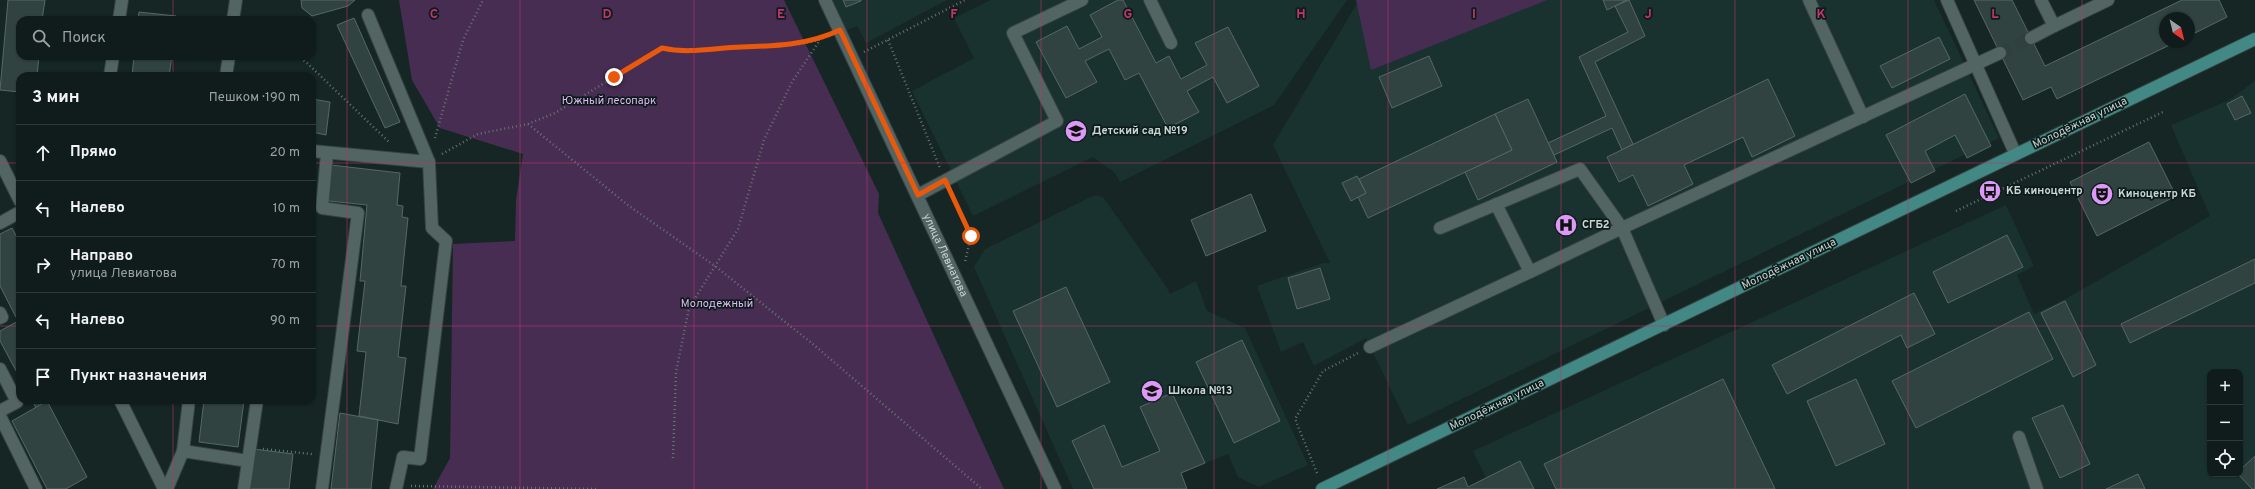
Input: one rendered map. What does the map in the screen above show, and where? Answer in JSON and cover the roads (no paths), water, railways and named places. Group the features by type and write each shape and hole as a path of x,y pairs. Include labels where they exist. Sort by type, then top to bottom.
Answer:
{"main road":[{"name":"Молодёжная улица","path":"1322,489 2255,39"}],"street":[{"path":"120,16 122,0"},
{"path":"234,16 236,0"},
{"name":"улица Левиатова","path":"825,0 854,58 1055,489"},
{"path":"918,195 1058,121 1013,32 1082,0"},
{"path":"1150,0 1171,43"},
{"path":"1809,0 1863,117"},
{"path":"1947,0 1977,64 2015,154"},
{"path":"2041,0 2054,26"},
{"path":"2031,38 2108,0"},
{"path":"368,15 429,162 432,228 446,241 420,459 403,457 396,487"},
{"path":"1370,347 1622,228 2000,53"},
{"path":"111,72 112,60"},
{"path":"227,72 228,60"},
{"path":"316,152 327,154 429,162"},
{"path":"322,489 358,213 322,208 327,154"},
{"path":"0,161 3,177 16,195"},
{"path":"1440,228 1580,169 1622,228 1664,325"},
{"path":"1496,204 1530,272"},
{"path":"0,223 16,214"},
{"path":"0,313 2,317 0,318"},
{"path":"0,369 16,400"},
{"path":"0,411 16,403"},
{"path":"122,404 165,489"},
{"path":"165,489 183,451 189,404"},
{"path":"244,489 256,404"},
{"path":"0,416 36,489"},
{"path":"2019,437 2037,489"},
{"path":"183,451 248,461"}],"tunnel":[{"path":"2000,53 2031,38"}],"place":[{"name":"Детский сад №19","path":"1076,131"},
{"name":"КБ киноцентр","path":"1990,191"},
{"name":"Киноцентр КБ","path":"2102,194"},
{"name":"СГБ2","path":"1566,225"},
{"name":"Школа №13","path":"1152,391"}],"park label":[{"name":"Южный лесопарк","path":"609,101"},
{"name":"Молодежный","path":"717,304"}]}
